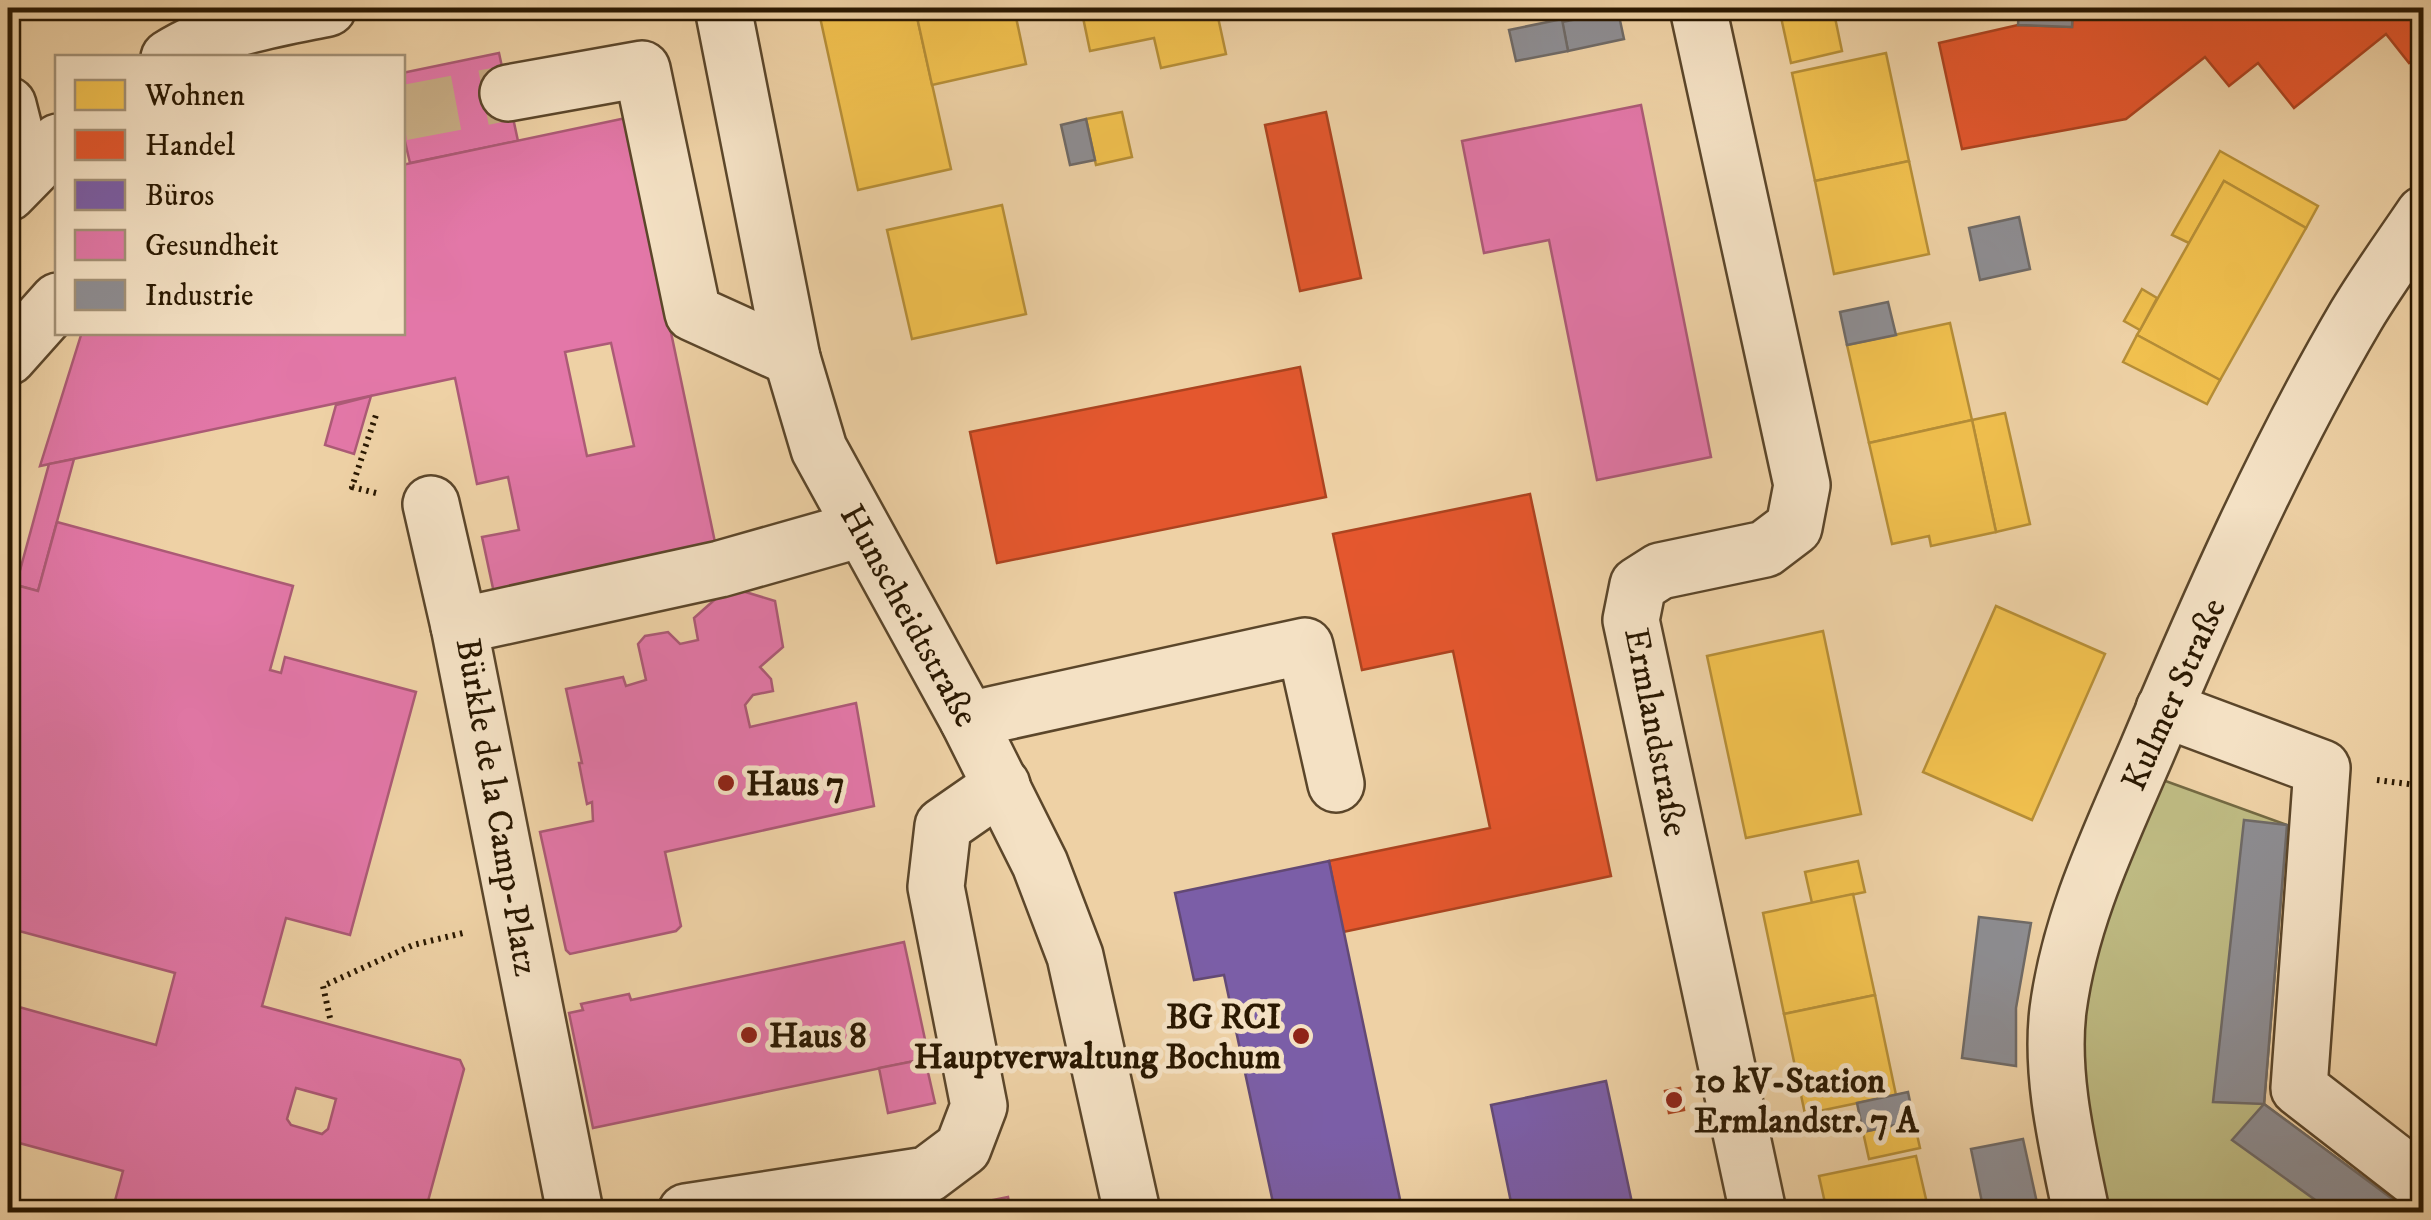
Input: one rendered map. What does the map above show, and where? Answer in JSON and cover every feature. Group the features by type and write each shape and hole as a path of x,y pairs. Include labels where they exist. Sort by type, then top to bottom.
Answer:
{"street":[{"path":"174,55 187,46 248,25 328,8"},
{"name":"Hunscheidtstraße","path":"723,8 792,358 819,449 968,720 1040,864 1075,956 1132,1212"},
{"name":"Ermlandstraße","path":"1698,8 1802,485 1794,527 1765,549 1660,571 1638,586 1632,620 1758,1212"},
{"path":"508,93 642,68 693,312 792,358"},
{"path":"8,105 30,169"},
{"name":"Kulmer Straße","path":"2080,1212 2057,1068 2058,1014 2079,910 2164,709 2288,441 2358,314 2424,214"},
{"path":"8,356 55,304"},
{"path":"431,504 459,626"},
{"name":"Bürkle de la Camp-Platz","path":"575,1212 459,626 720,568 862,529"},
{"path":"968,720 1306,646 1336,784"},
{"path":"2164,709 2322,768 2298,1088 2424,1185"},
{"path":"686,1212 927,1176 962,1148 979,1106 936,888 943,826 1002,785"}],"path":[{"path":"376,412 352,488 431,504"},
{"path":"330,1018 323,986 413,945 518,920"}],"shaded area":[{"path":"2160,779 2287,825 2264,1104 2410,1212 2107,1212 2082,1092 2080,1037 2093,961 2104,924"}],"building: Wohnen":[{"path":"818,8 915,8 951,169 858,190"},
{"path":"915,8 1014,8 1026,64 932,85"},
{"path":"1081,8 1216,8 1226,54 1161,68 1154,38 1090,51"},
{"path":"1573,8 1618,8 1618,11 1575,19"},
{"path":"1779,8 1833,8 1842,51 1791,63"},
{"path":"1886,53 1909,161 1815,181 1792,73"},
{"path":"1122,112 1132,157 1096,165 1086,119"},
{"path":"2220,151 2318,206 2306,228 2224,181 2189,243 2172,235"},
{"path":"1909,161 1929,254 1834,274 1815,181"},
{"path":"2224,181 2306,228 2220,380 2137,335"},
{"path":"1002,205 1026,314 912,339 887,230"},
{"path":"2142,289 2157,298 2140,330 2124,321"},
{"path":"1950,323 1972,420 1869,443 1847,345"},
{"path":"2137,335 2220,380 2207,404 2123,362"},
{"path":"2005,413 2030,524 1996,532 1972,420"},
{"path":"1972,420 1996,532 1931,546 1929,536 1892,544 1869,443"},
{"path":"1996,606 2105,654 2032,820 1923,772"},
{"path":"1823,631 1861,814 1746,838 1707,656"},
{"path":"1858,861 1865,892 1812,903 1805,872"},
{"path":"1853,894 1875,995 1784,1014 1763,913"},
{"path":"1875,995 1896,1095 1805,1114 1784,1014"},
{"path":"1914,1121 1920,1148 1869,1159 1863,1132"},
{"path":"1916,1156 1929,1212 1827,1212 1819,1176"}],"building: Handel":[{"path":"2073,8 2424,8 2424,52 2409,63 2386,34 2294,108 2258,63 2229,86 2205,57 2126,119 1962,149 1939,43 2018,25 2072,27"},
{"path":"1326,112 1361,278 1300,291 1265,125"},
{"path":"1300,367 1326,497 997,563 970,432"},
{"path":"1530,494 1611,876 1343,932 1329,861 1490,828 1453,651 1362,670 1333,534"},
{"name":"10 kV-Station Ermlandstr. 7 A","path":"1680,1088 1684,1110 1669,1113 1665,1091"}],"building: Büros":[{"name":"BG RCI Hauptverwaltung Bochum","path":"1329,861 1402,1209 1275,1212 1224,975 1194,980 1175,893"},
{"path":"1606,1081 1634,1212 1513,1212 1491,1105"}],"building: Gesundheit":[{"path":"499,53 518,141 410,163 405,142 405,72"},
{"path":"1641,105 1711,457 1597,480 1549,240 1484,253 1462,141"},
{"path":"626,118 716,547 494,593 482,537 519,530 508,477 477,484 455,378 40,466 81,335 405,335 405,164","holes":["611,343 634,446 587,456 565,352"]},
{"path":"371,396 354,454 325,445 336,405"},
{"path":"74,459 38,591 16,585 49,464"},
{"path":"57,522 293,586 270,670 281,673 285,657 416,692 350,935 286,918 262,1006 460,1060 464,1069 425,1212 323,1212 286,1203 277,1212 112,1212 123,1171 8,1140 8,1004 156,1045 175,973 8,928 8,552 21,565 16,585 38,591","holes":["296,1088 336,1099 328,1129 322,1134 291,1125 287,1119"]},
{"name":"Haus 7","path":"729,587 775,601 783,647 760,667 771,679 773,691 753,695 745,705 750,727 856,703 874,806 665,852 681,926 676,931 570,954 540,832 593,821 566,689 623,677 626,686 646,680 638,644 645,636 668,632 680,644 698,640 694,618"},
{"name":"Haus 8","path":"904,942 929,1058 593,1128 569,1013 583,1010 581,1004 629,994 631,1000"},
{"path":"925,1059 935,1103 888,1113 879,1068"},
{"path":"1008,1197 1011,1212 934,1212"}],"building: Industrie":[{"path":"2019,8 2073,8 2072,27 2018,25"},
{"path":"1618,11 1624,39 1568,51 1562,22"},
{"path":"1562,19 1568,51 1516,61 1509,30"},
{"path":"1086,119 1095,160 1070,165 1061,125"},
{"path":"2019,217 2030,269 1980,280 1969,228"},
{"path":"1888,302 1896,335 1847,345 1840,312"},
{"path":"2244,820 2287,825 2264,1104 2213,1102"},
{"path":"1979,917 2031,923 2016,1008 2016,1066 1962,1058"},
{"path":"1908,1092 1914,1121 1863,1132 1857,1103"},
{"path":"2264,1104 2410,1212 2332,1212 2232,1140"},
{"path":"2023,1139 2039,1212 1984,1212 1971,1149"}],"tunnel":[{"path":"405,112 508,93"}],"place":[{"name":"Haus 7","path":"726,783"},
{"name":"Haus 8","path":"749,1035"},
{"name":"BG RCI Hauptverwaltung Bochum","path":"1301,1036"},
{"name":"10 kV-Station Ermlandstr. 7 A","path":"1674,1100"}]}
